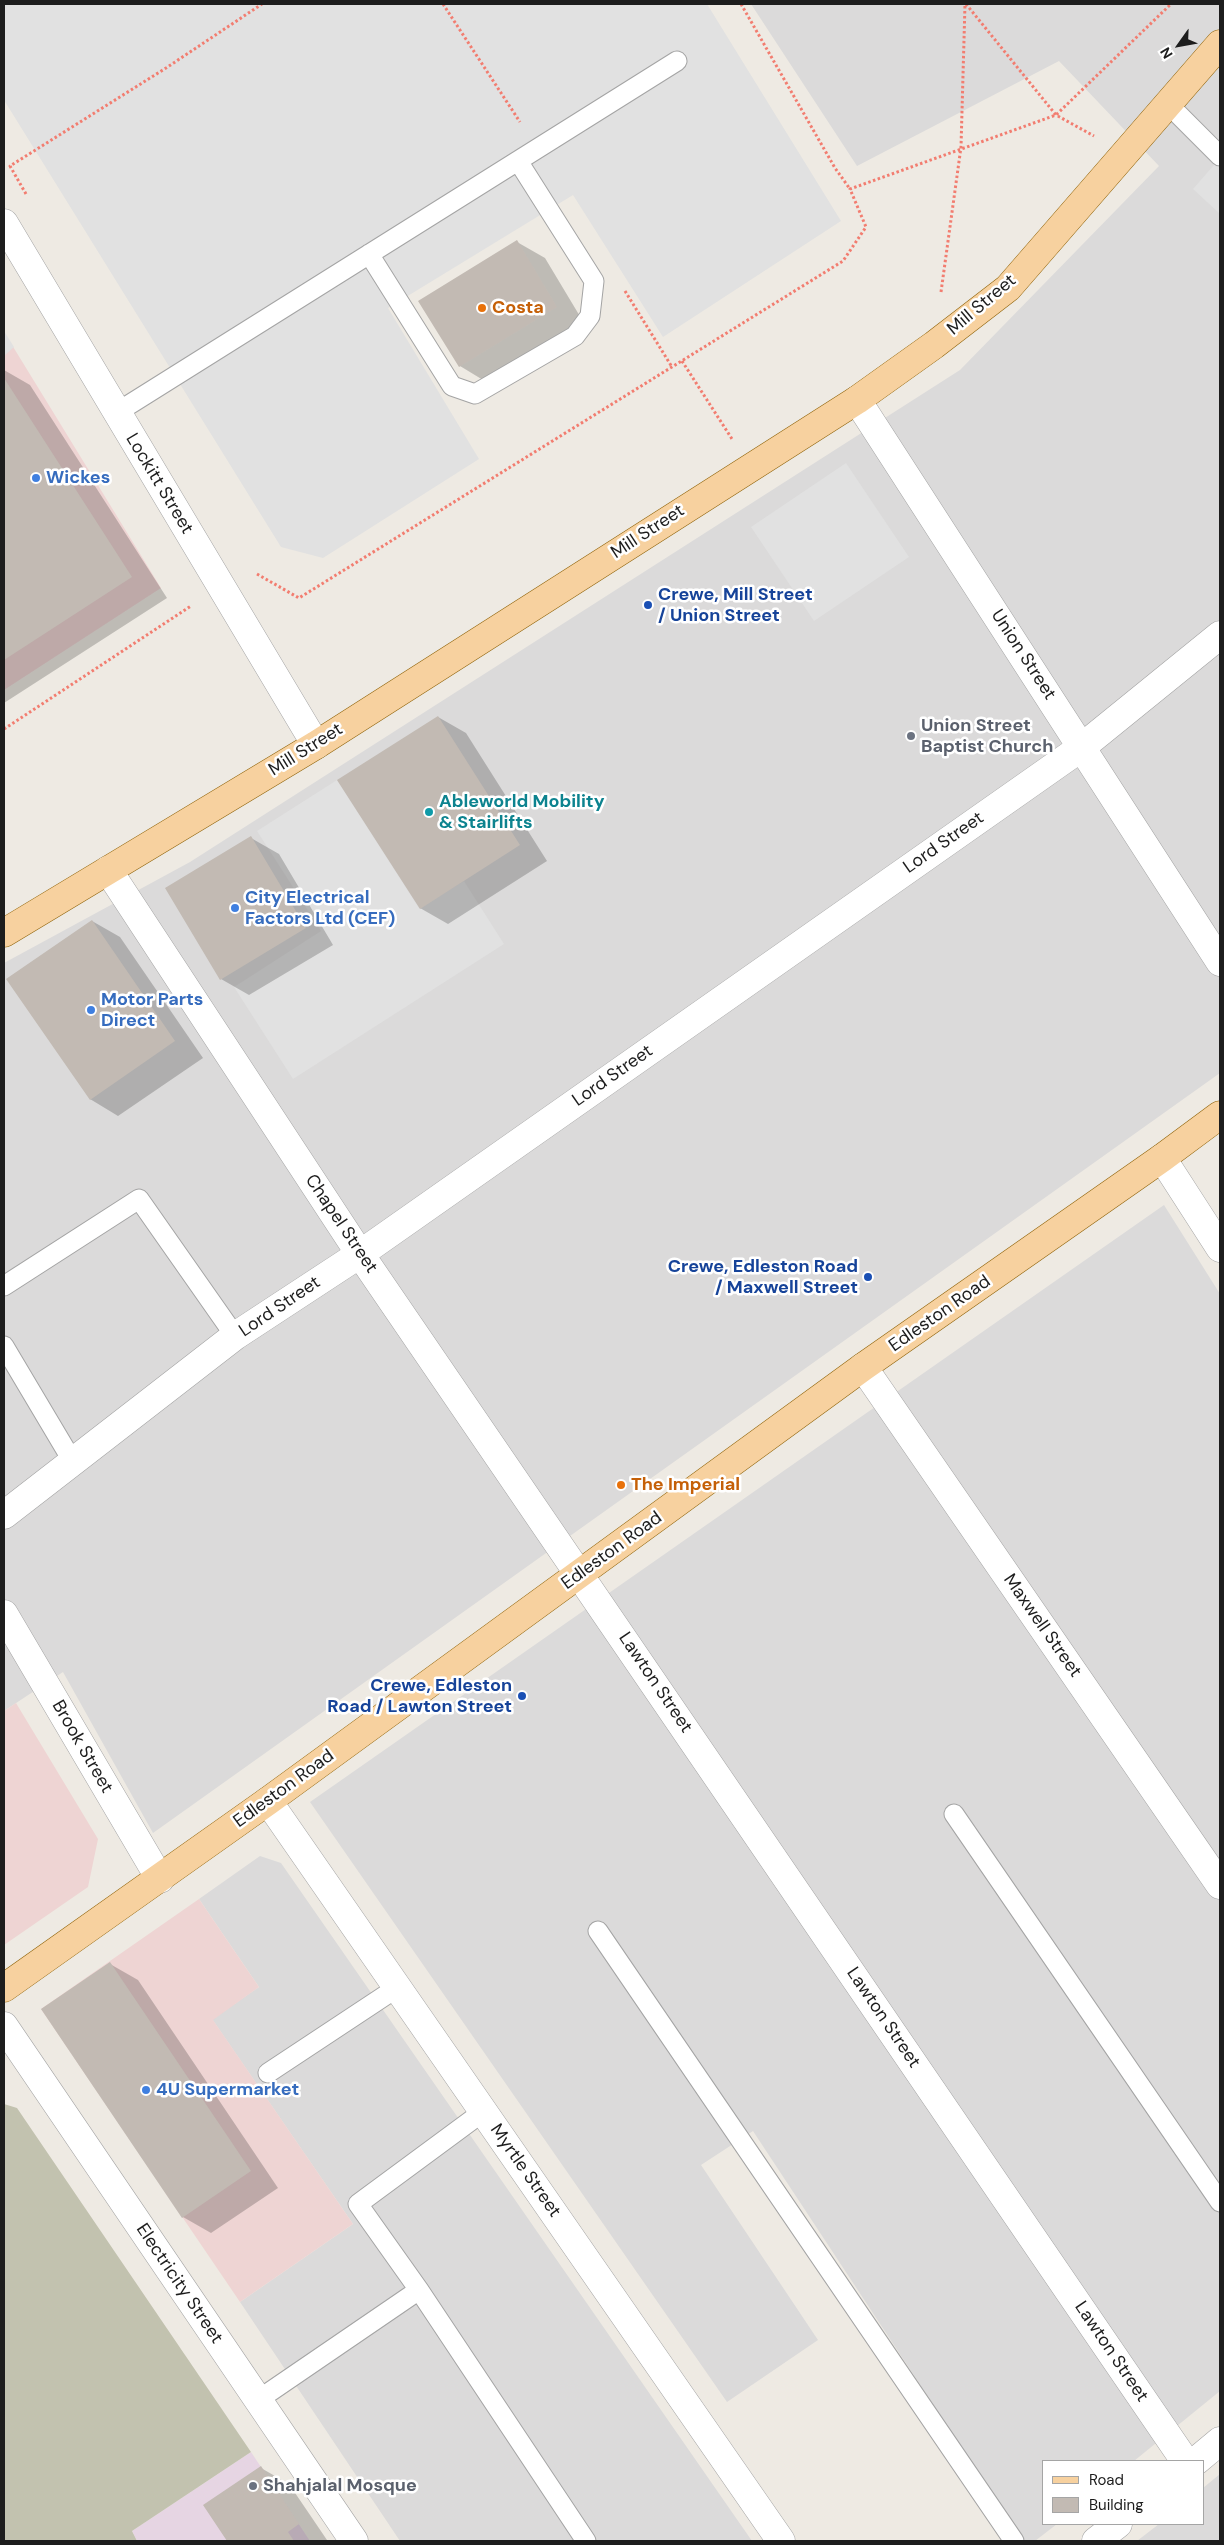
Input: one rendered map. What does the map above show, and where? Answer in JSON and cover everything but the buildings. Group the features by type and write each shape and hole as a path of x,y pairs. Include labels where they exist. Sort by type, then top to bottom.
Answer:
{"main road":[{"name":"Mill Street","path":"4,933 316,745 857,400 934,345 1008,288 1220,44"},
{"name":"Edleston Road","path":"4,1988 268,1801 863,1367 1162,1158 1220,1115"}],"street":[{"name":"Lockitt Street","path":"4,222 116,413 316,745"},
{"name":"Union Street","path":"857,400 1220,962"},
{"name":"Lord Street","path":"4,1515 236,1336 360,1254 1082,747 1220,635"},
{"name":"Chapel Street","path":"108,870 360,1254 581,1574"},
{"path":"1162,1158 1220,1248"},
{"name":"Maxwell Street","path":"863,1367 1220,1885"},
{"name":"Lawton Street","path":"581,1574 1184,2460"},
{"name":"Brook Street","path":"4,1614 160,1879"},
{"name":"Myrtle Street","path":"268,1801 781,2541"},
{"name":"Electricity Street","path":"4,2026 354,2541"},
{"path":"1197,2460 1220,2441"},
{"path":"1096,2541 1117,2525"}],"lane":[{"path":"116,413 677,61"},
{"path":"1168,104 1220,156"},
{"path":"369,254 452,386 475,394 575,336 590,316 594,281 518,161"},
{"path":"4,1286 139,1199 236,1336"},
{"path":"4,1346 73,1462"},
{"path":"954,1814 1220,2202"},
{"path":"598,1931 1014,2541"},
{"path":"268,2073 398,1987"},
{"path":"484,2111 358,2204 419,2290 586,2541"},
{"path":"258,2400 419,2290"}],"path":[{"path":"10,166 166,68 262,4"},
{"path":"256,574 299,598 843,261 866,227 850,189 835,168 741,4"},
{"path":"965,4 1056,115 1125,153"},
{"path":"934,345 961,147 965,4"},
{"path":"850,189 961,147 1056,115 1171,4"},
{"path":"682,361 736,445"},
{"path":"4,729 197,602"}],"shaded area":[{"path":"4,4 707,4 841,221 663,337 573,195 388,308 479,459 323,558 281,547 4,100"},
{"path":"751,4 1220,4 1220,1073 153,1833 63,1672 4,1711 4,963 190,862 960,370 1159,166 1059,61 857,166"},
{"path":"1220,158 1220,214 1193,189"},
{"path":"4,331 14,347 4,356"},
{"name":"Wickes","path":"4,332 161,588 4,690"},
{"path":"846,463 909,557 814,621 751,527"},
{"path":"337,780 419,908 464,881 504,944 293,1079 234,987 321,931 257,831"},
{"path":"1164,1205 1220,1294 1220,2391 1135,2460 1042,2460 1042,2525 1056,2525 1035,2541 1023,2541 753,2131 701,2165 818,2340 727,2402 310,1802"},
{"path":"16,1703 98,1839 88,1887 4,1945 4,1711"},
{"path":"260,1856 281,1863 752,2541 400,2541 240,2302 353,2224 212,2019 259,1987 199,1899"},
{"path":"199,1899 259,1987 213,2020 353,2224 240,2302 41,2009"},
{"path":"4,2104 17,2108 251,2452 132,2531 137,2541 4,2541"},
{"path":"251,2452 310,2541 137,2541 132,2531"},
{"path":"1220,2474 1220,2541 1137,2541 1158,2525 1204,2525 1204,2487"}],"place":[{"name":"Costa","path":"482,308"},
{"name":"Wickes","path":"36,478"},
{"name":"Crewe, Mill Street / Union Street","path":"648,605"},
{"name":"Union Street Baptist Church","path":"911,736"},
{"name":"Ableworld Mobility & Stairlifts","path":"429,812"},
{"name":"City Electrical Factors Ltd (CEF)","path":"235,908"},
{"name":"Motor Parts Direct","path":"91,1010"},
{"name":"Crewe, Edleston Road / Maxwell Street","path":"868,1277"},
{"name":"The Imperial","path":"621,1485"},
{"name":"Crewe, Edleston Road / Lawton Street","path":"522,1696"},
{"name":"4U Supermarket","path":"146,2090"},
{"name":"Shahjalal Mosque","path":"253,2486"}]}
